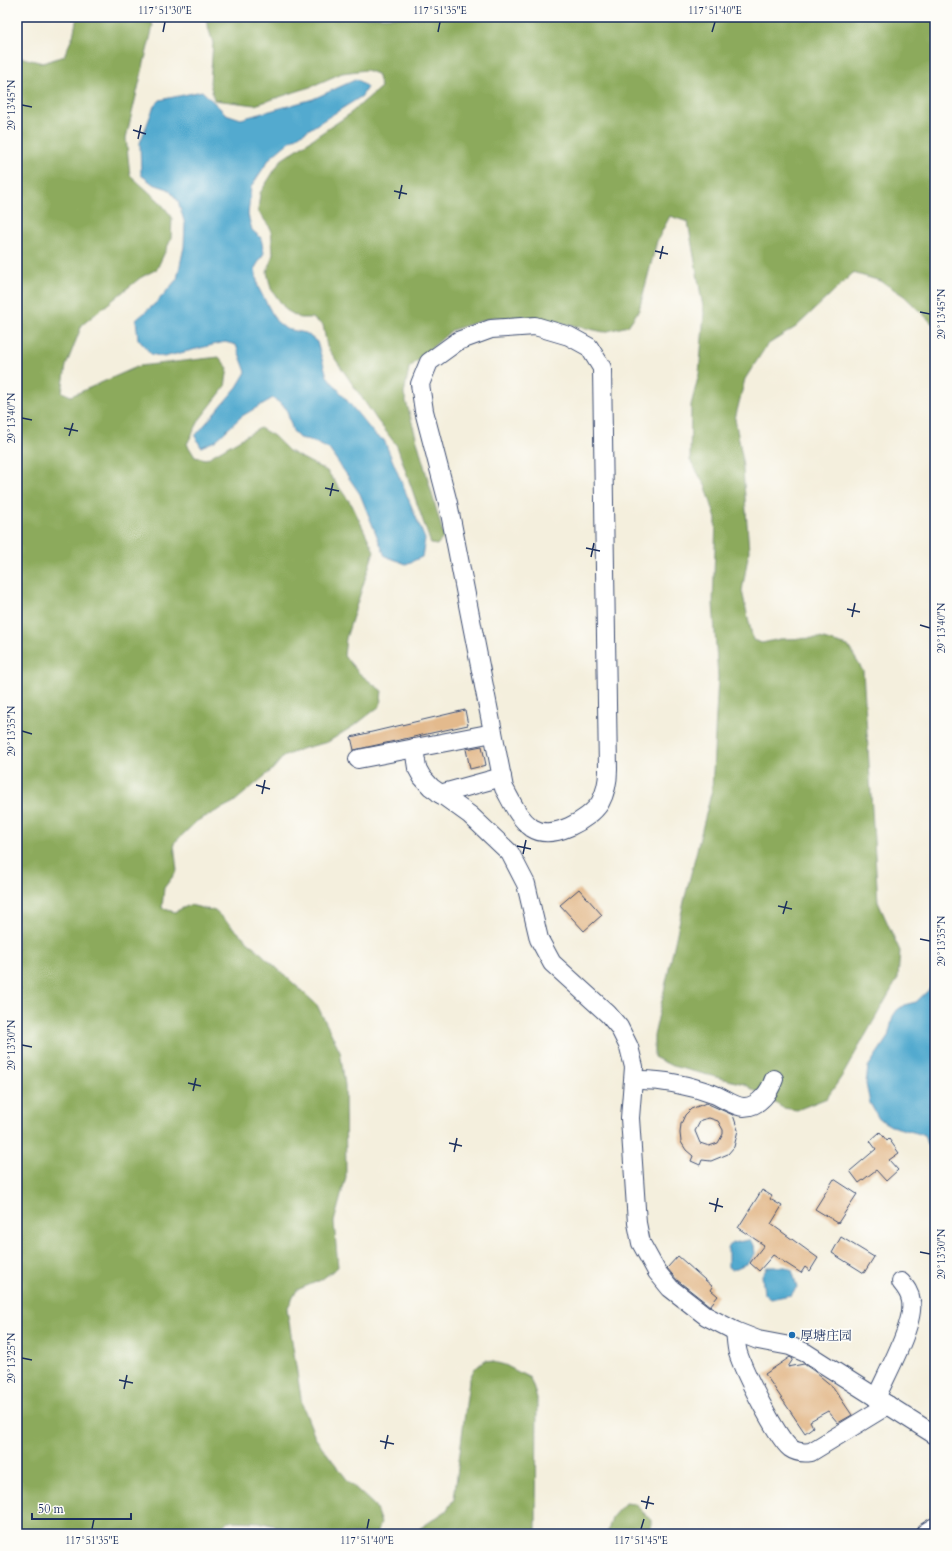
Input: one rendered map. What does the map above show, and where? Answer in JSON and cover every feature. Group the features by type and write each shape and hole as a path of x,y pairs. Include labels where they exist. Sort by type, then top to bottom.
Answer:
{"highway":[{"path":"927,1534 935,1529"}],"street":[{"path":"535,326 569,336 589,348 602,368 608,770 607,788 599,804 580,822 551,832 533,828 519,815 504,788 493,733 448,503 424,411 420,384 429,362 458,341 491,329 535,326"},
{"path":"358,759 493,733"},
{"path":"414,748 417,768 422,777 431,787 470,814 510,852 526,884 539,939 552,963 608,1014 619,1027 629,1047 634,1068 630,1118 637,1223 641,1243 657,1272 670,1288 706,1316 735,1331 758,1340 790,1346 806,1353 935,1435"},
{"path":"440,794 502,776"},
{"path":"634,1080 655,1080 680,1083 744,1107 756,1103 762,1098 768,1092 774,1079"},
{"path":"735,1331 737,1352 750,1383 774,1425 790,1448 802,1453 811,1452 882,1401 910,1322 911,1302 907,1289 901,1282"}],"green space":[{"path":"77,17 150,17 153,26 126,138 130,175 159,201 172,217 171,239 157,269 140,278 82,325 66,366 62,392 71,396 139,366 219,357 228,368 225,387 200,419 187,444 195,457 206,459 260,428 274,436 289,451 327,471 352,505 374,551 346,638 344,656 360,674 382,691 380,706 358,723 328,742 301,749 283,757 273,769 234,802 197,821 174,843 177,871 164,888 162,908 174,912 190,905 215,911 317,1005 340,1051 345,1085 346,1177 334,1222 338,1267 321,1280 297,1290 287,1309 302,1404 316,1439 349,1482 375,1506 381,1523 376,1534 309,1534 259,1522 228,1521 214,1534 17,1534 17,58 43,63 64,56 73,36"},
{"path":"205,17 935,17 935,326 904,296 881,281 853,273 796,327 767,345 745,379 735,419 742,456 749,551 742,591 753,640 762,643 780,639 820,638 848,646 863,671 878,902 900,951 898,978 844,1073 827,1098 797,1110 783,1108 744,1084 672,1066 654,1057 654,1036 685,897 712,790 718,677 713,603 716,519 706,487 690,460 691,405 699,374 704,313 688,222 670,216 657,241 639,310 628,326 604,332 556,322 494,317 452,330 409,368 404,394 444,537 437,545 431,544 397,446 377,420 327,347 323,325 312,318 300,318 286,310 271,289 267,272 273,254 271,229 258,211 260,193 281,160 347,116 381,87 377,74 366,70 342,73 310,87 255,105 214,100 210,83 213,43"},
{"path":"486,1360 505,1365 530,1378 537,1398 536,1534 418,1534 419,1529 446,1511 454,1499 469,1381 479,1364"},
{"path":"625,1503 635,1504 651,1520 651,1534 607,1534 612,1517"}],"water":[{"path":"357,79 367,87 362,96 289,142 270,158 251,187 248,215 252,230 261,238 264,253 255,268 258,287 276,321 286,329 306,333 317,342 327,376 376,436 384,440 425,539 422,557 406,564 385,556 360,494 329,449 310,440 299,438 293,431 286,408 273,398 242,416 215,441 201,447 195,436 237,387 246,372 236,345 225,342 164,357 151,354 138,339 136,320 158,301 177,279 184,247 185,224 178,201 168,189 153,184 141,175 140,143 154,106 160,100 202,91 226,114 241,119 313,99"},
{"path":"935,984 935,1150 931,1150 924,1135 891,1126 879,1119 870,1103 866,1084 868,1067 888,1037 893,1016 897,1010 904,1005 916,1002"},
{"path":"749,1240 754,1245 755,1254 748,1263 732,1270 728,1267 728,1248 732,1243"},
{"path":"767,1267 786,1267 792,1270 797,1287 791,1295 770,1299 764,1294 762,1275"}],"building":[{"path":"465,710 468,725 354,750 351,737"},
{"path":"482,746 486,765 470,769 466,749"},
{"path":"579,889 602,915 584,931 560,905"},
{"path":"706,1103 733,1115 738,1130 734,1147 728,1154 711,1161 702,1160 700,1165 691,1161 693,1156 686,1150 681,1142 680,1133 681,1124 685,1115 691,1109","holes":["709,1118 718,1121 723,1130 723,1134 718,1143 709,1146 700,1143 695,1131 701,1120"]},
{"path":"880,1132 887,1141 889,1139 899,1153 889,1160 898,1170 886,1181 876,1170 859,1183 850,1171 876,1149 870,1141"},
{"path":"834,1179 857,1194 838,1223 815,1209"},
{"path":"762,1190 772,1196 770,1199 782,1206 771,1224 818,1258 810,1271 805,1267 801,1273 773,1255 759,1271 750,1263 764,1245 738,1228"},
{"path":"841,1237 874,1257 864,1273 832,1253"},
{"path":"678,1256 713,1287 711,1290 718,1296 710,1306 677,1280 667,1268"},
{"path":"790,1357 793,1359 788,1367 804,1364 814,1371 833,1387 852,1415 838,1423 828,1411 810,1421 813,1427 805,1433 765,1374"}],"place":[{"name":"厚塘庄园","path":"792,1335"}]}
